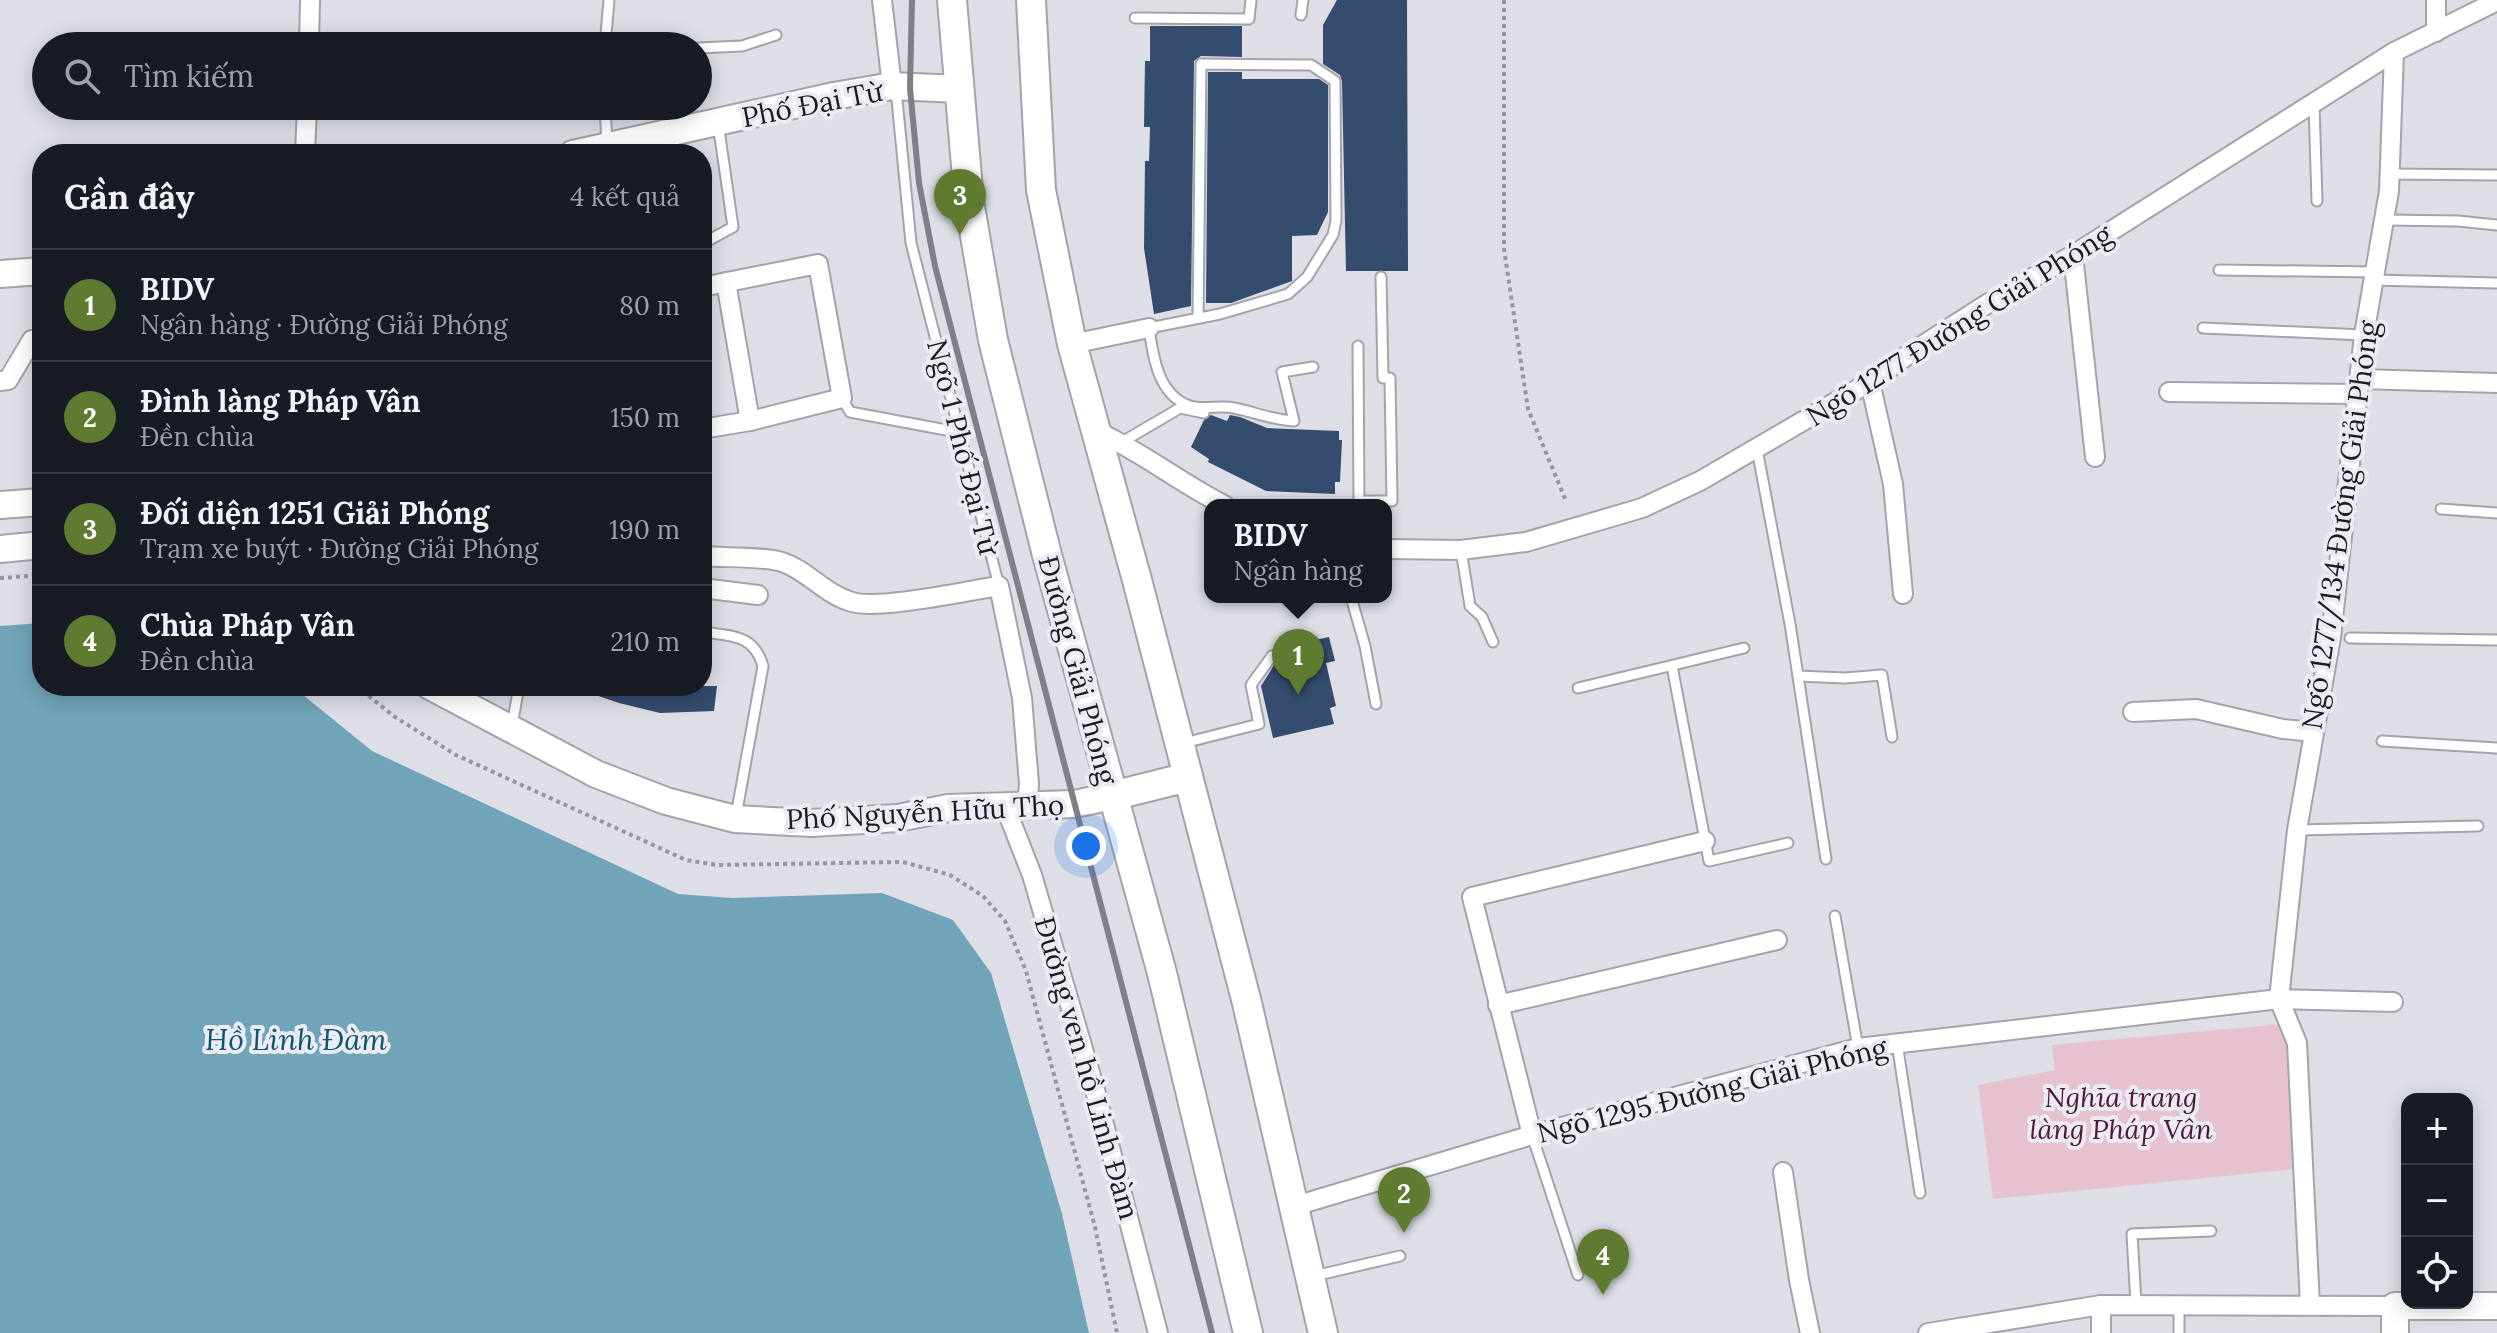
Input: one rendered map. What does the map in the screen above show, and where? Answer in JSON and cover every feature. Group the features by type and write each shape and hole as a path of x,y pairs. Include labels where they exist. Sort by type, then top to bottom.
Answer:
{"main road":[{"name":"Đường Giải Phóng","path":"952,0 969,201 993,340 1047,555 1162,973 1248,1333"},
{"path":"1031,0 1041,190 1072,344 1108,436 1188,777 1247,1003 1323,1333"},
{"name":"Phố Đại Từ","path":"622,144 892,86 959,89"},
{"path":"0,274 32,272"},
{"path":"0,505 32,503"},
{"path":"0,549 32,546"},
{"name":"Phố Nguyễn Hữu Thọ","path":"449,696 596,774 666,801 735,819 811,823 898,818 948,808 1075,804 1112,796"},
{"path":"1112,796 1188,777"},
{"path":"2395,1333 2395,1306 2497,1306"}],"street":[{"path":"882,0 892,86"},
{"path":"2436,0 2436,32"},
{"name":"Ngõ 1277 Đường Giải Phóng","path":"1392,549 1461,550 1526,542 1642,508 1757,449 1870,382 1987,304 2073,255 2394,52 2497,1"},
{"path":"310,32 311,6"},
{"name":"Ngõ 1277/134 Đường Giải Phóng","path":"2279,999 2297,830 2331,637 2364,335 2384,220 2394,52"},
{"path":"305,144 306,120"},
{"path":"2073,255 2095,457"},
{"path":"712,285 818,264 842,398 712,427"},
{"path":"726,282 750,421"},
{"path":"1072,344 1149,328"},
{"path":"0,381 8,380 32,340"},
{"path":"1870,382 1893,484 1903,594"},
{"path":"2169,392 2497,383"},
{"path":"1108,436 1212,499"},
{"path":"712,557 781,561 799,570 824,590 854,603 879,604 999,586"},
{"name":"Ngõ 1 Phố Đại Từ","path":"999,586 1022,698 1029,784 1028,795 1013,806"},
{"path":"712,589 758,595"},
{"path":"2133,712 2196,709 2283,729 2313,732"},
{"name":"Đường ven hồ Linh Đàm","path":"1013,806 1073,1015 1158,1333"},
{"path":"1532,1135 1472,897 1705,841"},
{"path":"1498,1005 1777,940"},
{"path":"2279,999 2297,1043 2310,1305"},
{"name":"Ngõ 1295 Đường Giải Phóng","path":"1295,1206 1532,1135 1858,1048 2279,999 2393,1002"},
{"path":"1783,1172 1810,1333"},
{"path":"1928,1333 2101,1305 2395,1306"},
{"path":"2101,1305 2101,1333"}],"lane":[{"path":"606,32 609,0"},
{"path":"1135,18 1249,19 1251,0"},
{"path":"1301,15 1303,0"},
{"path":"712,47 742,46 776,35"},
{"path":"1198,318 1201,64 1311,65 1335,81 1336,221 1333,235 1307,277 1288,294 1198,318 1149,328 1155,369 1175,397 1192,406 1232,408 1274,420 1294,421 1282,372 1313,367"},
{"name":"Ngõ 1 Phố Đại Từ","path":"892,86 897,100 911,243 957,432 999,586"},
{"path":"2314,104 2317,201"},
{"path":"606,120 608,144"},
{"path":"712,239 733,227 718,123"},
{"path":"2389,174 2497,175"},
{"path":"2384,220 2497,225"},
{"path":"2219,270 2497,283"},
{"path":"1381,277 1383,378 1390,378 1392,499"},
{"path":"2203,328 2364,335"},
{"path":"1358,346 1359,499"},
{"path":"842,398 850,412 957,432"},
{"path":"1108,436 1125,442 1180,408 1204,413"},
{"path":"1757,449 1798,676 1826,859"},
{"path":"2441,509 2497,513"},
{"path":"1461,550 1470,606 1482,617 1493,642"},
{"path":"1353,603 1376,704"},
{"path":"712,634 749,641 759,652 763,666 735,819"},
{"path":"2350,638 2497,640"},
{"path":"1578,688 1744,648"},
{"path":"1180,744 1259,724 1251,685 1272,656"},
{"path":"1672,666 1709,861 1788,843"},
{"path":"1798,676 1845,678 1882,675 1892,737"},
{"path":"511,728 517,696"},
{"path":"2382,741 2497,748"},
{"path":"2297,830 2478,826"},
{"path":"1835,916 1858,1048"},
{"path":"1897,1043 1920,1193"},
{"path":"1532,1135 1578,1275"},
{"path":"2136,1304 2132,1234 2211,1231"},
{"path":"1311,1276 1400,1256"},
{"path":"2179,1304 2179,1333"}],"path":[{"path":"1504,0 1504,249 1528,409 1566,501"},
{"path":"0,578 32,576"},
{"path":"903,862 950,875 983,896 1005,921 1016,944 1095,1227 1117,1333"}],"green space":[{"name":"Nghĩa trang làng Pháp Vân","path":"2282,1024 2287,1047 2295,1169 1993,1199 1978,1085 2055,1070 2052,1045"}],"water":[{"name":"Hồ Linh Đàm","path":"32,624 32,696 304,696 372,751 678,894 732,898 882,893 953,920 991,973 1062,1214 1089,1333 0,1333 0,626"}],"building":[{"path":"1337,0 1407,0 1408,271 1346,271 1342,81 1340,75 1323,64 1323,25"},
{"path":"1150,26 1242,26 1242,57 1201,56 1194,61 1191,306 1154,314 1144,248 1145,161 1149,161 1150,127 1144,127 1145,61 1150,61"},
{"path":"1208,72 1242,72 1242,79 1319,79 1328,85 1328,212 1317,235 1292,236 1292,281 1231,303 1206,303"},
{"path":"1211,415 1227,421 1230,415 1240,417 1267,428 1339,431 1339,440 1342,440 1340,482 1335,482 1335,494 1266,491 1208,462 1209,459 1191,447 1204,420"},
{"path":"1329,637 1335,661 1326,663 1336,706 1330,708 1334,724 1273,738 1261,686 1286,646"},
{"path":"712,686 717,686 714,711 660,713 598,696 712,696"}],"railway":[{"path":"912,0 910,88 919,183 935,266 1212,1333"}],"place":[{"name":"Đối diện 1251 Giải Phóng","path":"960,235"},
{"name":"BIDV","path":"1298,695"},
{"name":"Đình làng Pháp Vân","path":"1404,1233"},
{"name":"Chùa Pháp Vân","path":"1603,1295"}]}
